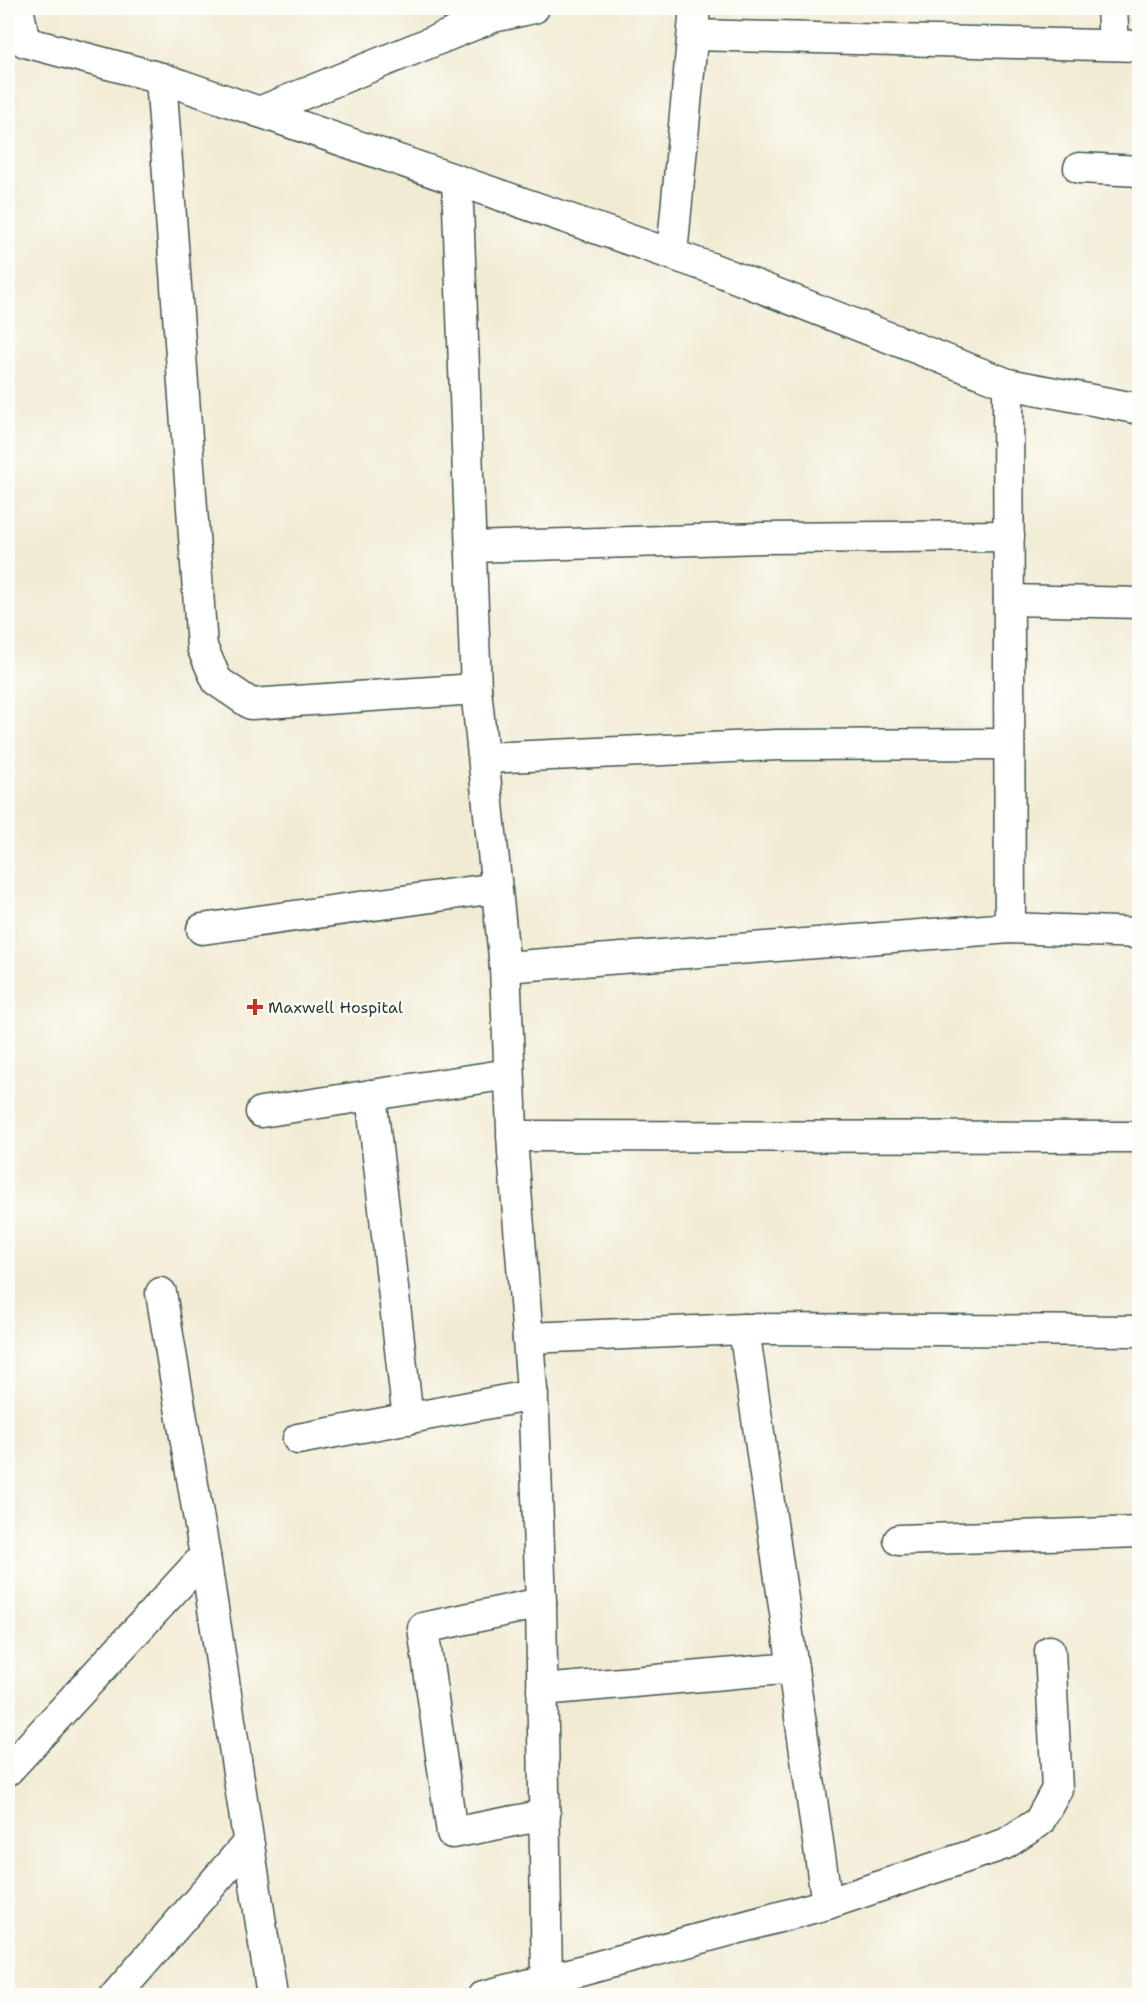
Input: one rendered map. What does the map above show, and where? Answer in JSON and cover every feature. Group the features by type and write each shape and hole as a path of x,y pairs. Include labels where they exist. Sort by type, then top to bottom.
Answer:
{"street":[{"path":"18,8 16,39 161,78 672,254 1008,384 1140,410"},
{"path":"259,112 493,16 534,8"},
{"path":"672,254 694,21 1127,45 1112,8"},
{"path":"161,78 202,647 217,681 251,704 476,689"},
{"path":"1078,168 1140,171"},
{"path":"456,180 476,689 505,967 512,1136 533,1395 541,1603 548,1988"},
{"path":"1008,384 1010,928"},
{"path":"472,547 763,538 1009,536"},
{"path":"1009,600 1140,603"},
{"path":"484,758 777,746 1009,744"},
{"path":"202,929 496,888"},
{"path":"505,967 1010,928 1140,933"},
{"path":"261,1112 509,1074"},
{"path":"371,1095 408,1419"},
{"path":"512,1136 1140,1137"},
{"path":"160,1293 205,1556 272,1995"},
{"path":"528,1338 744,1329 1140,1331"},
{"path":"744,1329 827,1904"},
{"path":"298,1439 533,1395"},
{"path":"898,1540 1140,1532"},
{"path":"8,1770 205,1556"},
{"path":"541,1603 423,1628 452,1833 545,1815"},
{"path":"483,1995 548,1988 827,1904 1005,1844 1039,1822 1057,1789 1050,1651"},
{"path":"542,1690 793,1668"},
{"path":"115,1995 248,1843"}],"place":[{"name":"Maxwell Hospital","path":"255,1007"}]}
